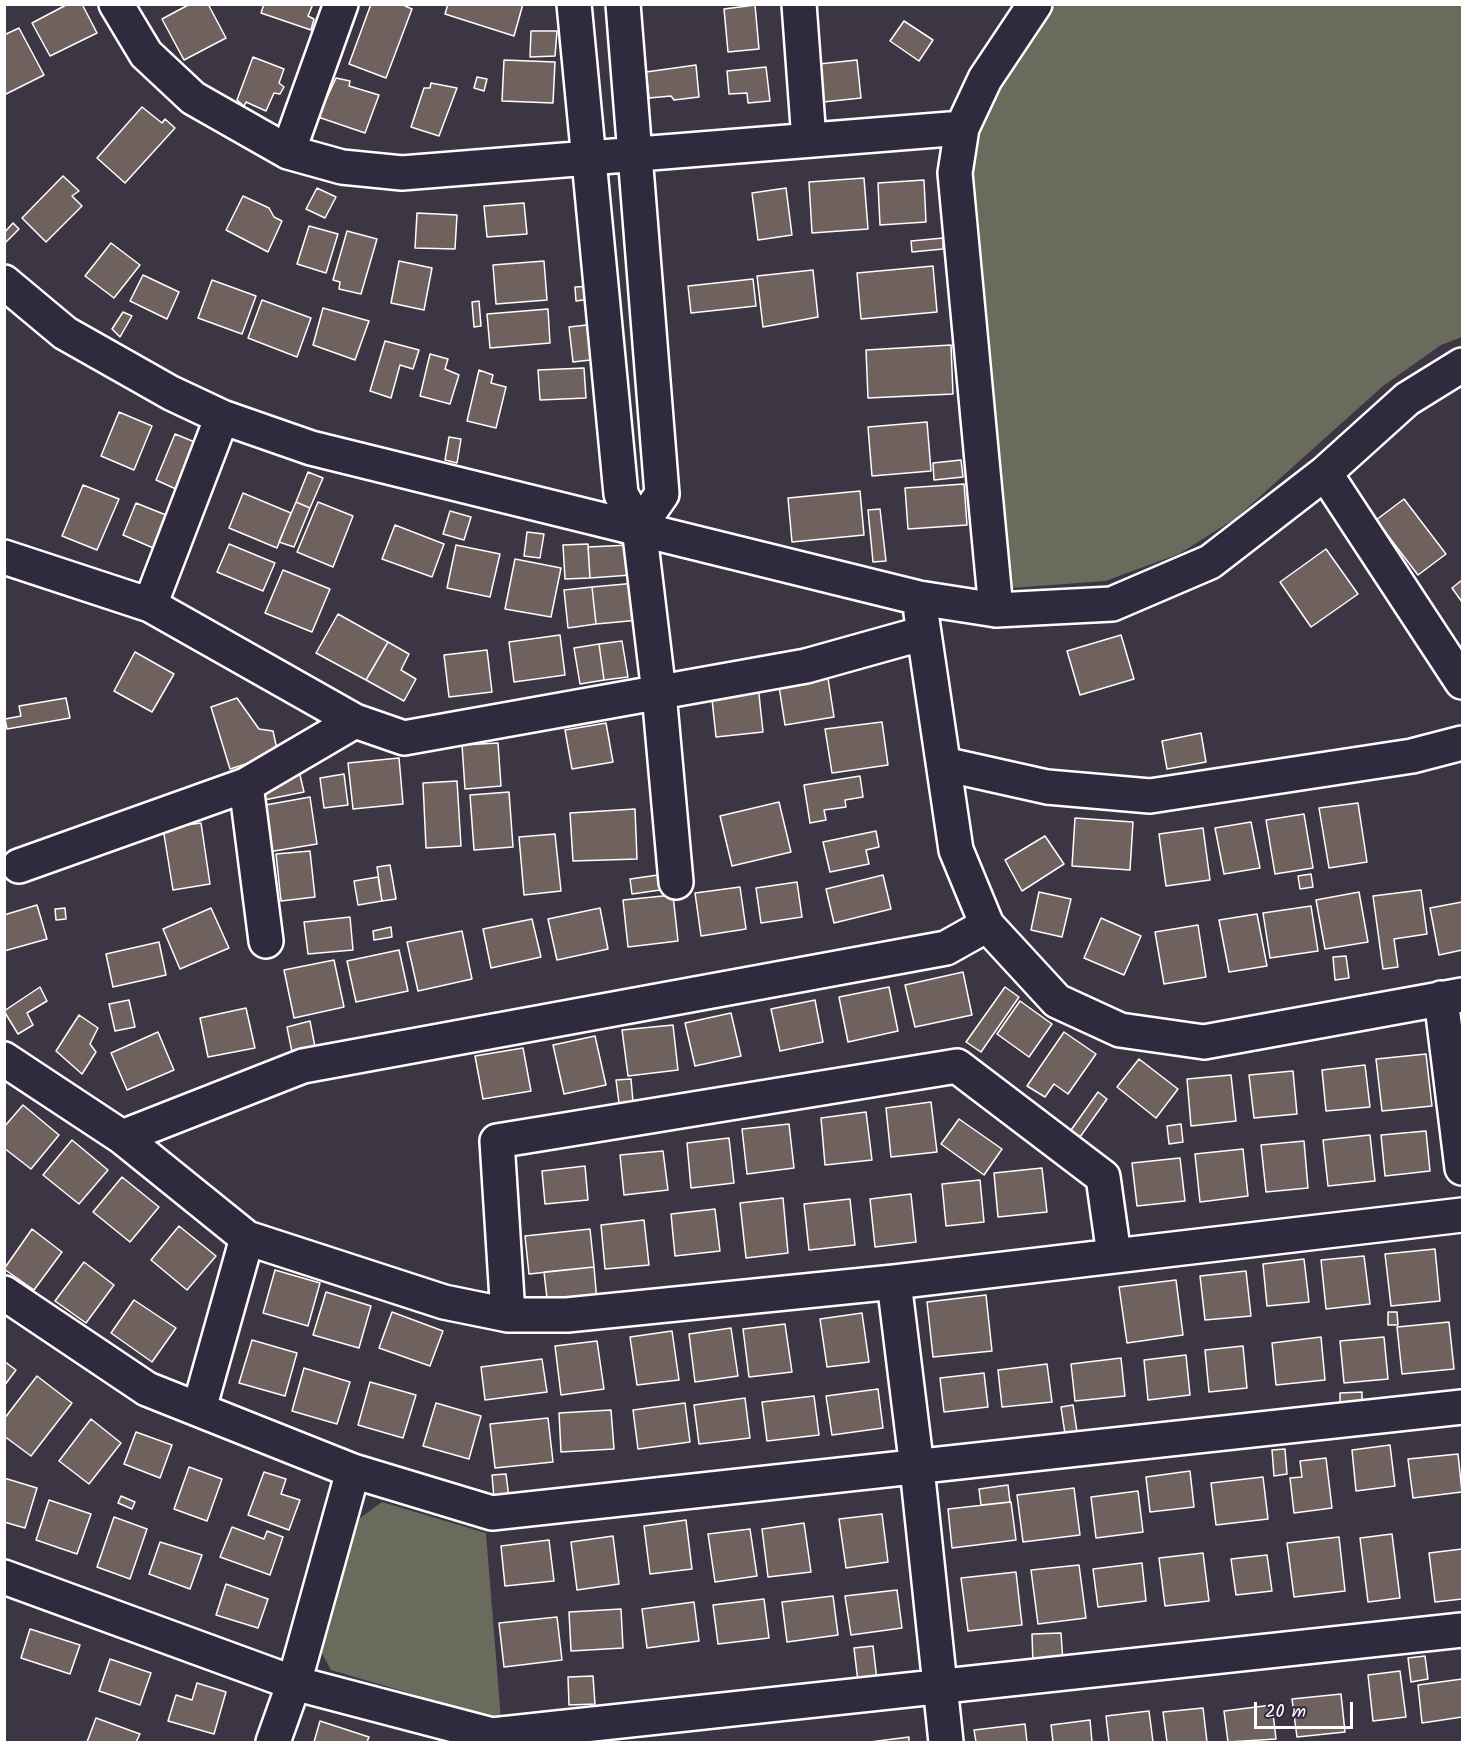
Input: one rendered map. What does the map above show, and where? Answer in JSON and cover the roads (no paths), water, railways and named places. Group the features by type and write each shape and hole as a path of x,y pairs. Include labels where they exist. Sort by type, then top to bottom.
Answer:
{"street":[{"path":"116,4 146,54 193,98 288,152 342,167 402,173 962,128"},
{"path":"288,152 341,4"},
{"path":"574,4 621,494 639,527 659,693 676,882"},
{"path":"623,4 662,494 639,527"},
{"path":"799,4 808,140"},
{"path":"996,610 955,173 962,128 985,79 1035,4"},
{"path":"4,282 65,333 171,393 222,417 311,448 919,597 996,610 1112,604 1210,562 1325,473 1407,399 1462,365"},
{"path":"150,605 222,417"},
{"path":"1325,473 1462,682"},
{"path":"4,557 150,605 355,721 404,738 806,666 924,633"},
{"path":"919,597 956,850 987,925 1057,1001 1120,1030 1204,1042 1451,997 1462,1168"},
{"path":"19,866 246,784 355,721"},
{"path":"944,764 1047,787 1150,796 1412,756 1462,743"},
{"path":"246,784 266,941"},
{"path":"122,1137 303,1066 946,948 987,925"},
{"path":"4,1059 122,1137 247,1238 444,1302 507,1315 567,1315 894,1282 1462,1215"},
{"path":"507,1315 497,1141 957,1066 1103,1177 1114,1256"},
{"path":"199,1409 247,1238"},
{"path":"894,1282 917,1468 946,1743"},
{"path":"4,1293 147,1389 353,1471 492,1513 1462,1407"},
{"path":"273,1743 294,1683 353,1471"},
{"path":"4,1576 294,1683 492,1735 1462,1630"}]}
